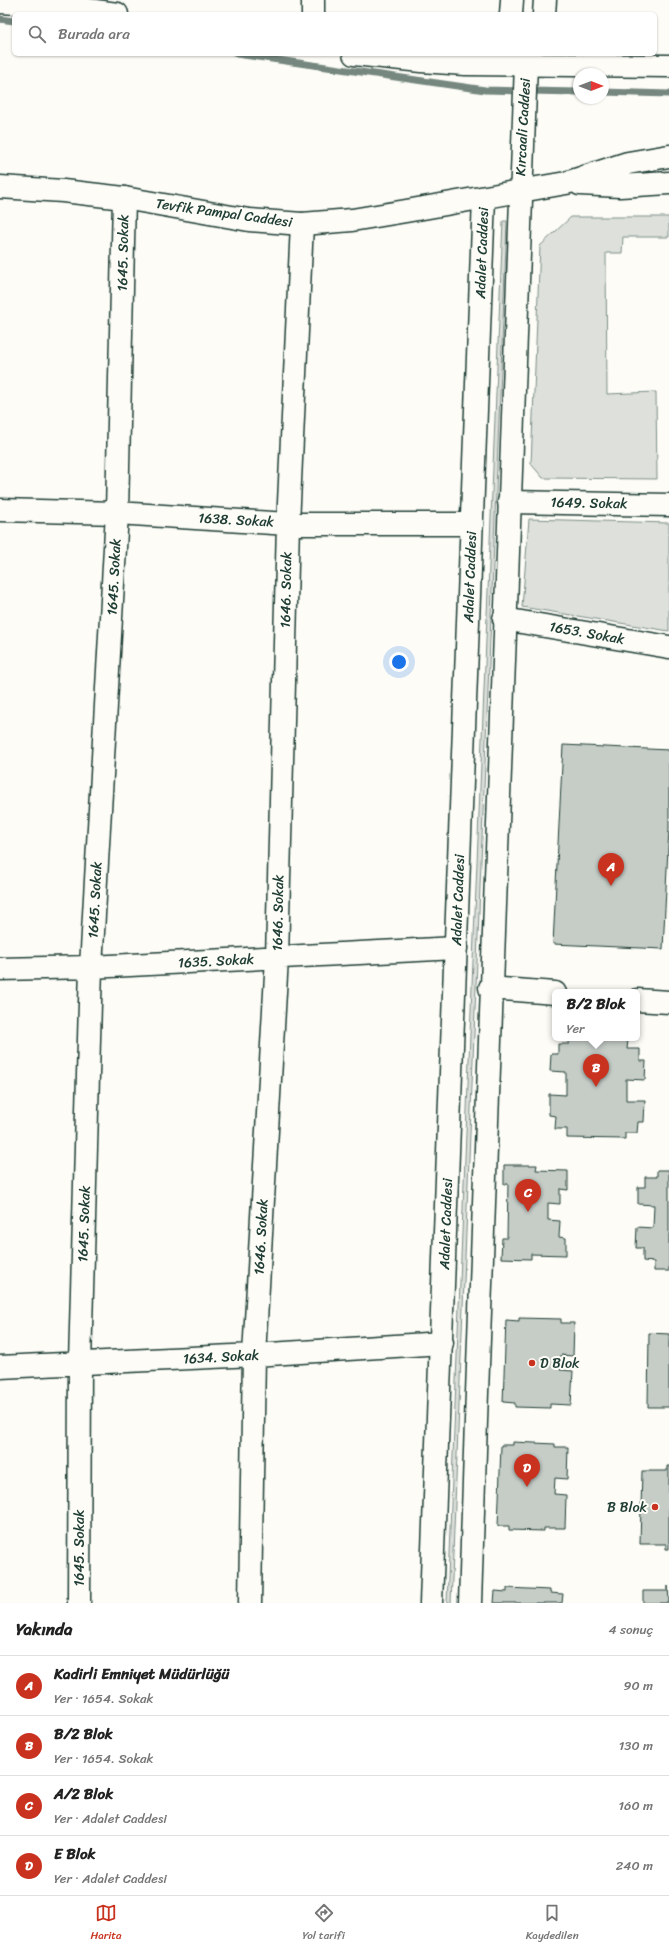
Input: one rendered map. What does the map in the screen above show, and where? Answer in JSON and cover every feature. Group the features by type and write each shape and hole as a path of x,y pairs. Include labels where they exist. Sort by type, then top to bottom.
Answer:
{"street":[{"path":"313,0 313,12"},
{"path":"511,12 512,0"},
{"path":"544,12 545,0"},
{"path":"0,2 109,9"},
{"path":"373,56 465,64 526,57 669,66"},
{"name":"Kırcaali Caddesi","path":"470,1603 490,988 526,57"},
{"name":"Tevfik Pampal Caddesi","path":"0,187 63,191 124,198 249,220 302,224 352,220 566,183 628,163 669,156"},
{"name":"Tevfik Pampal Caddesi","path":"566,183 620,186 669,183"},
{"name":"1645. Sokak","path":"79,1603 80,1363 91,967 117,513 124,198"},
{"name":"Adalet Caddesi","path":"431,1603 484,198"},
{"name":"1646. Sokak","path":"250,1603 254,1355 277,958 288,524 302,224"},
{"name":"1649. Sokak","path":"508,502 669,505"},
{"name":"1638. Sokak","path":"0,510 117,513 288,524 472,524"},
{"name":"1653. Sokak","path":"504,619 669,647"},
{"name":"1635. Sokak","path":"0,969 91,967 456,948"},
{"path":"490,988 552,993"},
{"path":"640,1000 669,1002"},
{"name":"1634. Sokak","path":"0,1367 254,1355 442,1343"}],"shaded area":[{"path":"571,217 669,217 669,237 623,237 622,253 606,253 607,394 656,392 657,479 543,478 531,464 540,246"},
{"path":"503,221 507,221 451,1603 447,1603"},
{"path":"529,519 669,523 669,631 522,607"}],"building":[{"path":"563,745 669,750 669,828 663,949 553,944"},
{"path":"569,1041 628,1041 627,1049 640,1049 640,1061 646,1061 645,1080 626,1079 626,1100 645,1100 644,1122 638,1122 637,1133 625,1133 625,1139 567,1138 567,1129 555,1129 556,1116 549,1115 549,1094 566,1095 566,1072 550,1071 551,1054 558,1054 558,1044 569,1044"},
{"path":"504,1165 537,1165 536,1170 568,1171 568,1190 560,1189 560,1204 548,1203 548,1220 560,1221 559,1237 566,1238 566,1255 531,1254 531,1259 501,1258 502,1238 507,1238 508,1184 504,1184"},
{"path":"657,1170 669,1170 669,1271 654,1271 654,1262 643,1261 643,1248 636,1248 637,1227 653,1228 654,1205 638,1204 638,1187 645,1187 645,1177 657,1177"},
{"name":"D Blok","path":"519,1318 561,1319 561,1323 574,1323 573,1356 561,1355 560,1370 573,1371 571,1405 550,1404 550,1408 515,1407 515,1403 503,1402 506,1320 519,1321"},
{"path":"649,1333 669,1334 669,1407 648,1407"},
{"path":"513,1442 555,1444 555,1447 568,1447 567,1479 555,1478 554,1494 566,1495 565,1528 544,1528 544,1531 509,1530 509,1526 498,1526 501,1445 513,1445"},
{"name":"B Blok","path":"667,1466 669,1466 669,1549 666,1549 666,1544 640,1544 642,1471 667,1471"},
{"path":"668,1586 669,1603 643,1603 643,1591 668,1591"},
{"path":"507,1588 550,1590 550,1593 563,1594 562,1603 494,1603 495,1591 507,1592"}],"waterway":[{"path":"0,19 12,21"},
{"path":"251,56 485,90 573,92"},
{"path":"609,92 669,94"}],"place":[{"name":"Kadirli Emniyet Müdürlüğü","path":"611,886"},
{"name":"B/2 Blok","path":"596,1087"},
{"name":"A/2 Blok","path":"528,1212"},
{"name":"D Blok","path":"532,1363"},
{"name":"E Blok","path":"527,1487"},
{"name":"B Blok","path":"655,1507"}]}
